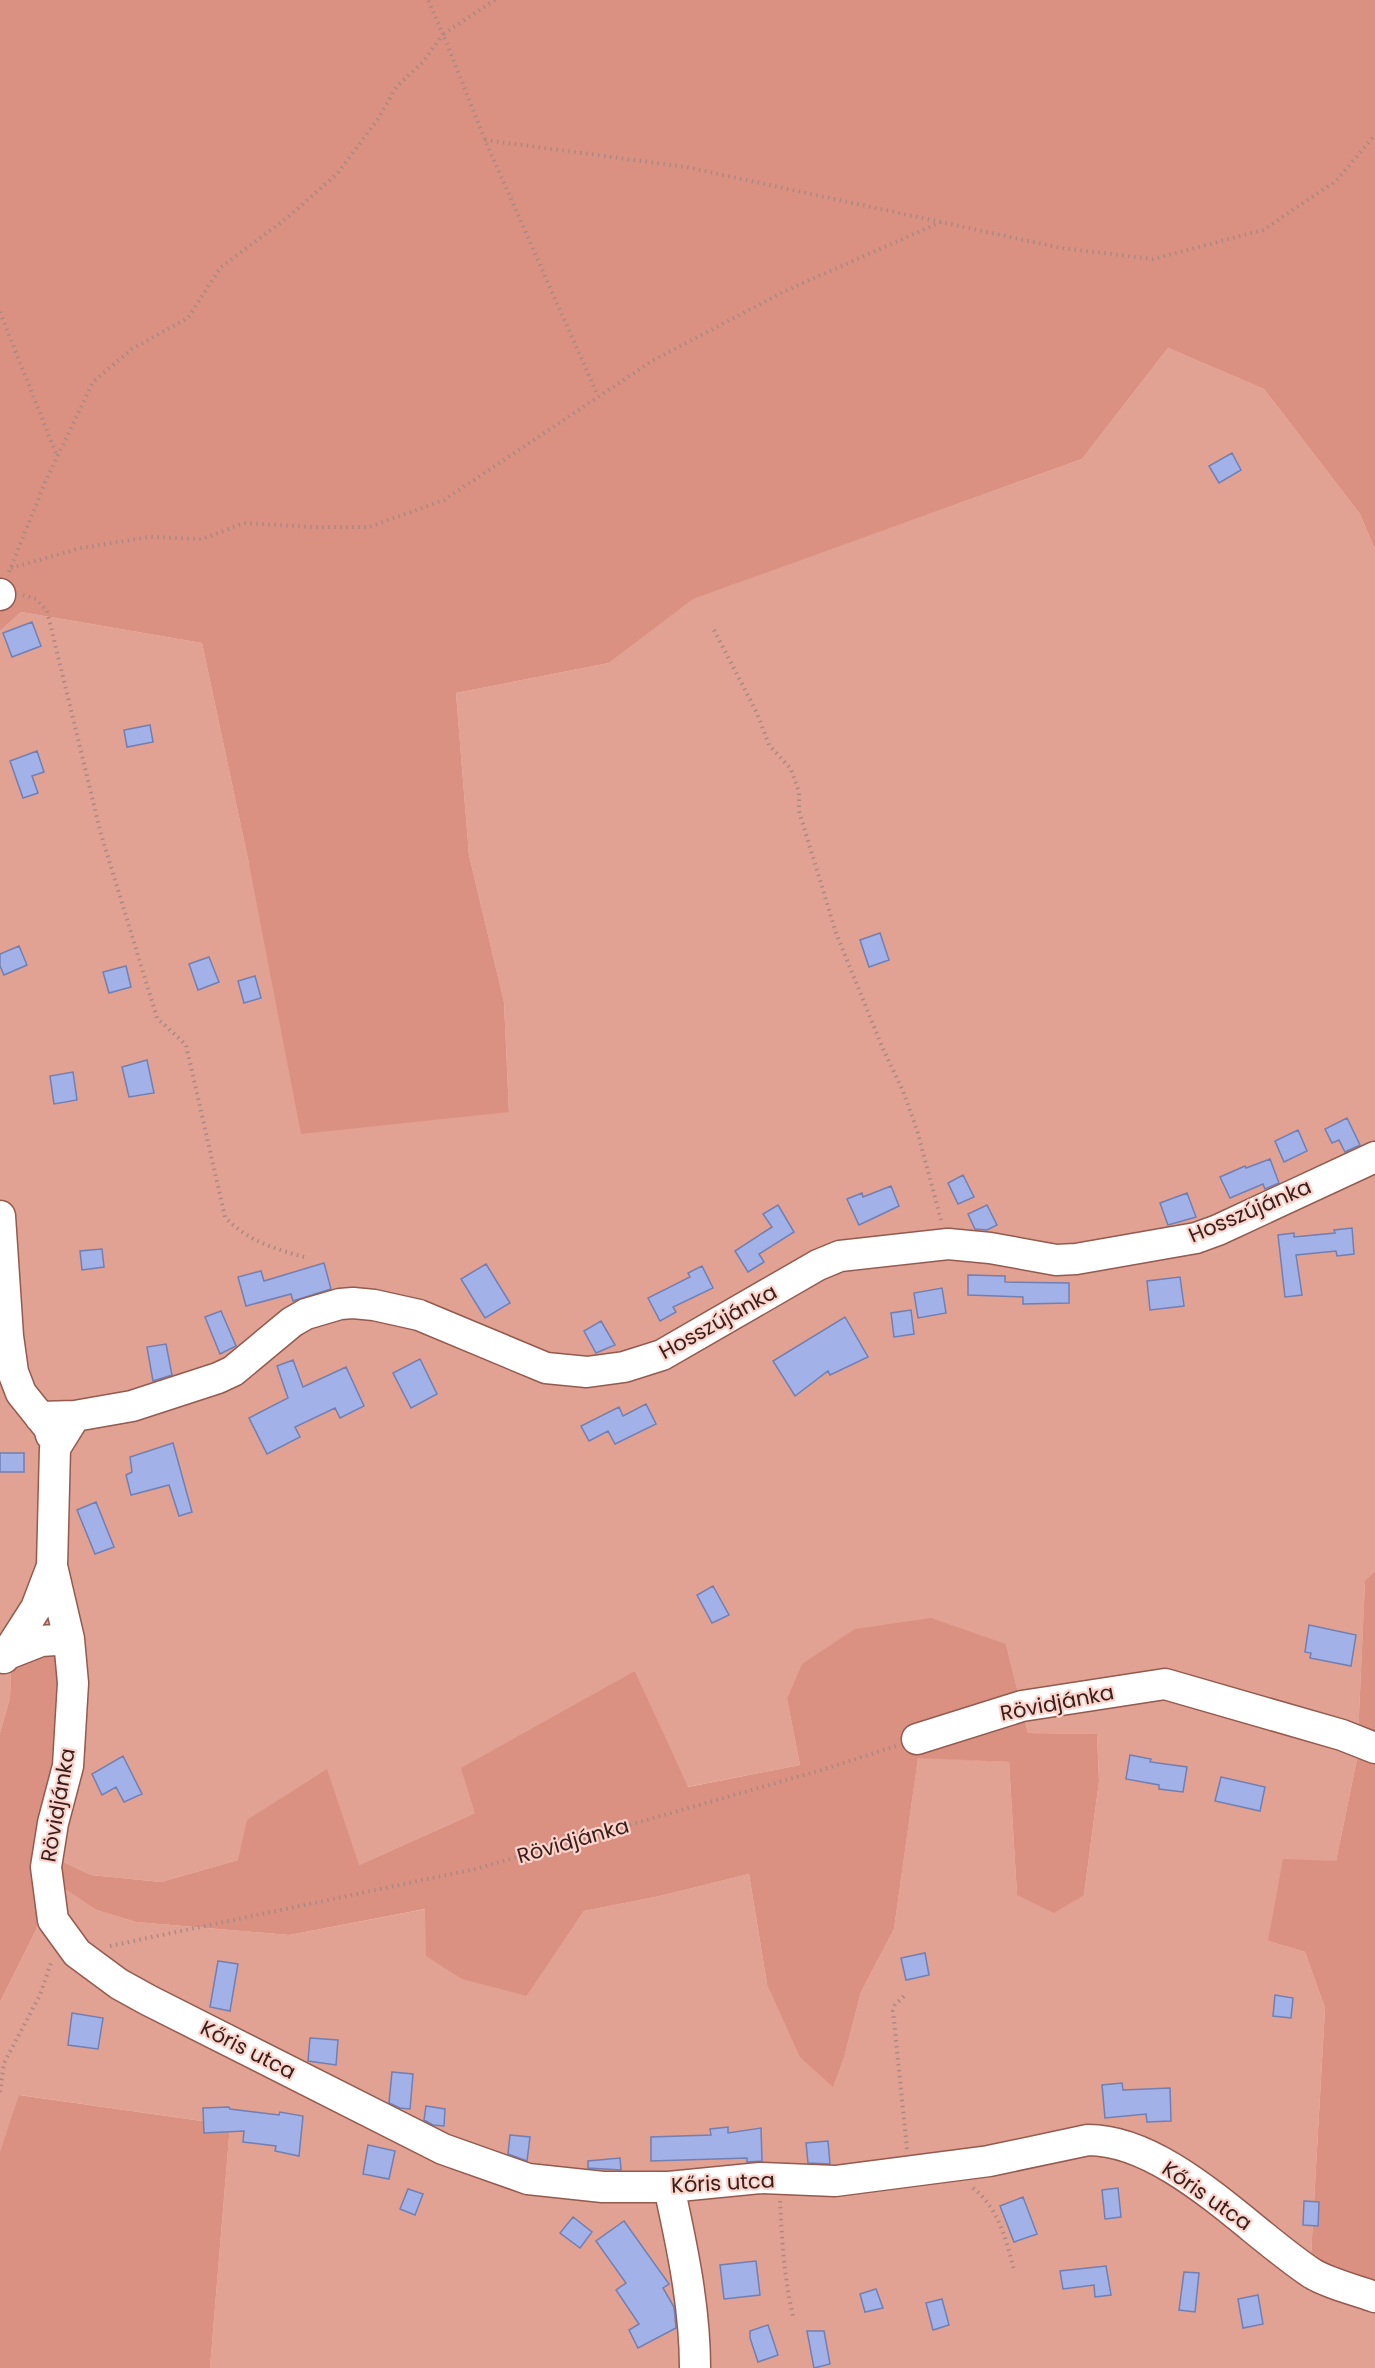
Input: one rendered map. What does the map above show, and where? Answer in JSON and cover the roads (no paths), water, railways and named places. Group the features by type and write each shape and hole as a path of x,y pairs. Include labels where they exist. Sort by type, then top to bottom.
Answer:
{"street":[{"name":"Hosszújánka","path":"40,1417 75,1416 132,1406 218,1378 233,1371 292,1322 306,1314 340,1304 362,1303 419,1315 546,1368 587,1372 624,1367 662,1355 818,1266 840,1256 948,1244 990,1248 1056,1260 1092,1257 1196,1238 1375,1157"},
{"path":"0,1216 4,1245 8,1336 13,1372 21,1393 49,1428 55,1448 52,1566 36,1608 4,1658"},
{"path":"55,1448 75,1416"},
{"name":"Rövidjánka","path":"52,1566 69,1639 73,1683 68,1766 46,1868 53,1920 69,1942"},
{"path":"4,1658 41,1641 69,1639"},
{"name":"Rövidjánka","path":"917,1739 1022,1706 1165,1684 1342,1735 1375,1749"},
{"name":"Kőris utca","path":"69,1942 97,1970 139,1995 443,2148 528,2178 603,2187 669,2187 760,2178 835,2181 989,2161 1088,2140 1103,2140 1131,2146 1200,2187 1312,2274 1375,2297"},
{"path":"669,2187 682,2249 692,2315 695,2368"}]}
